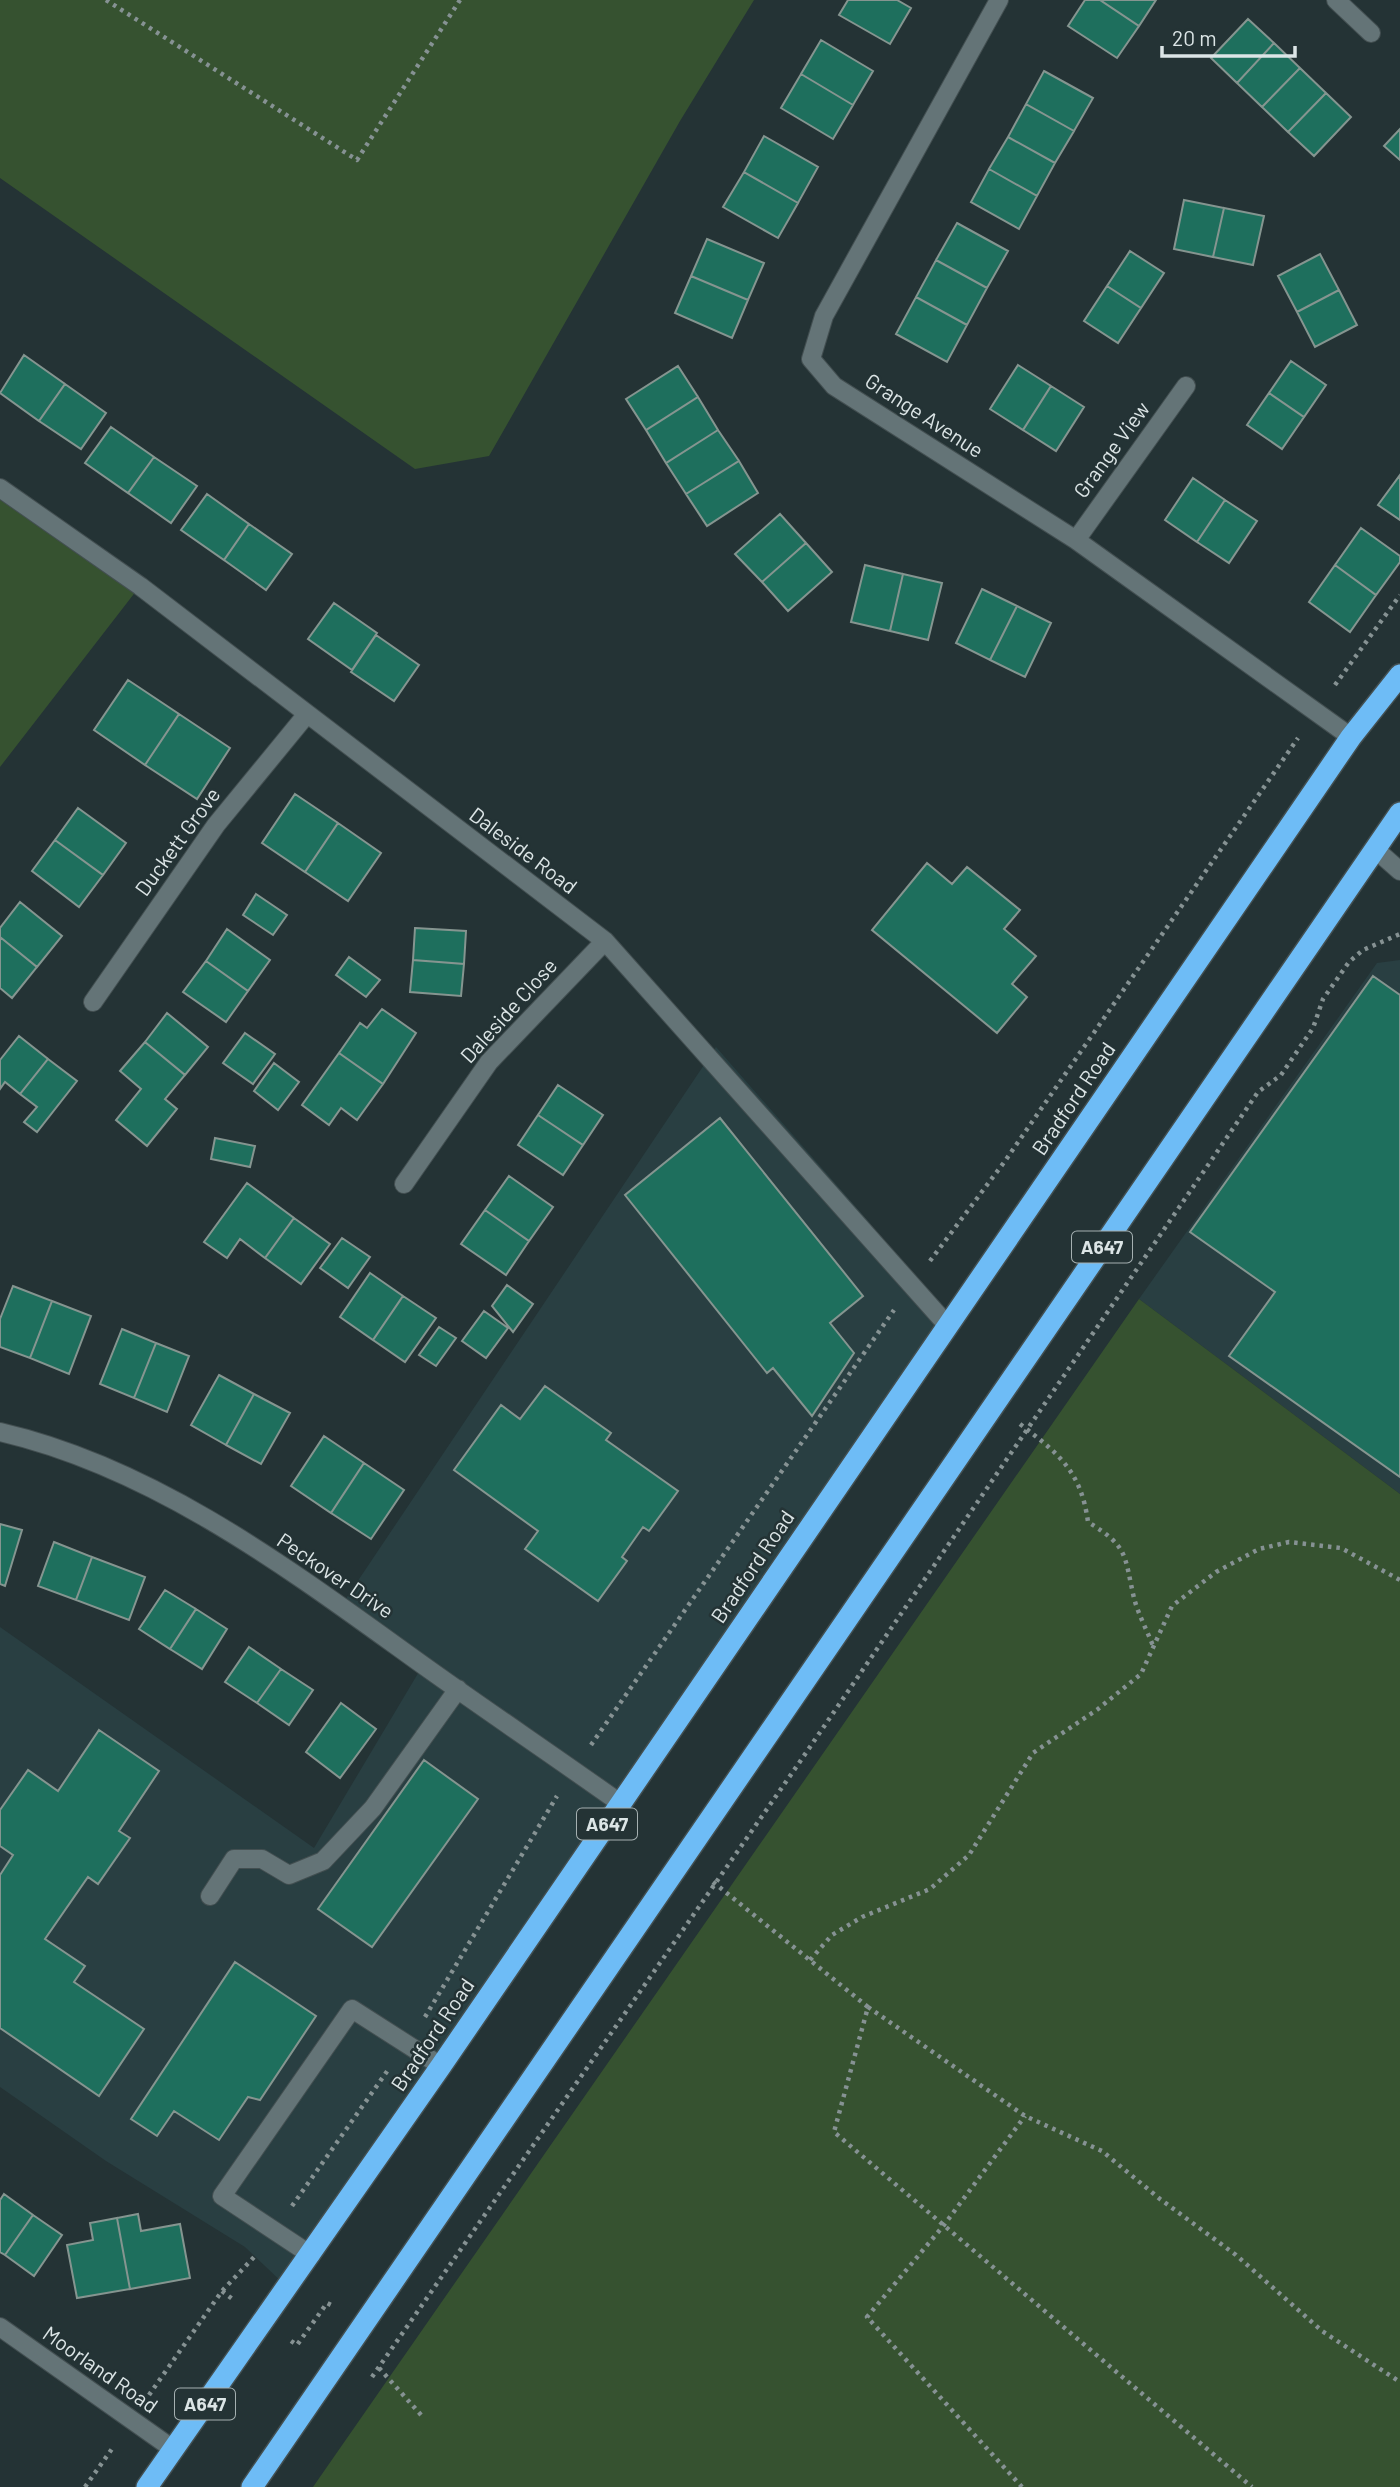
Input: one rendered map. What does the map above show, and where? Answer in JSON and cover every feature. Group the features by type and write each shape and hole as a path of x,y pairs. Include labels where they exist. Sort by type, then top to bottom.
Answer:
{"highway":[{"name":"Bradford Road","path":"147,2487 312,2255 1351,737 1400,675"},
{"name":"A647","path":"252,2487 1400,813"}],"street":[{"name":"Grange Avenue","path":"999,0 824,316 811,359 834,386 1076,540 1351,737"},
{"path":"1336,0 1371,33"},
{"name":"Grange View","path":"1076,540 1186,386"},
{"name":"Daleside Road","path":"0,488 140,586 604,942 948,1326"},
{"name":"Duckett Grove","path":"93,1002 216,825 307,714"},
{"path":"1375,849 1400,871"},
{"name":"Daleside Close","path":"404,1184 489,1062 604,942"},
{"name":"Peckover Drive","path":"0,1432 40,1441 133,1479 232,1534 341,1606 620,1804"},
{"path":"211,1896 234,1859 262,1859 289,1875 323,1861 373,1808 458,1689"},
{"path":"312,2255 222,2196 352,2009 442,2066"},
{"name":"Moorland Road","path":"0,2327 173,2449"}],"path":[{"path":"106,0 357,160 460,0"},
{"path":"911,1286 1005,1161 1400,595"},
{"path":"395,2344 1028,1430 1258,1092 1281,1074 1313,1028 1323,999 1349,961 1363,950 1400,934"},
{"path":"994,1404 1069,1466 1084,1493 1087,1522 1111,1536 1127,1557 1135,1601 1154,1646"},
{"path":"810,1960 832,1935 862,1917 930,1889 969,1855 1033,1753 1098,1709 1141,1674 1172,1606 1216,1572 1259,1549 1289,1542 1341,1548 1400,1580"},
{"path":"682,1859 869,2007 1025,2116 1102,2151 1160,2199 1236,2255 1322,2331 1400,2382"},
{"path":"869,2007 834,2132 1252,2487"},
{"path":"1021,2487 867,2317 944,2225 1025,2116"},
{"path":"85,2487 222,2291"},
{"path":"379,2368 422,2416"}],"shaded area":[{"path":"1400,960 1400,1494 1139,1299 1377,963"},
{"path":"716,1047 869,1222 948,1326 288,2288 245,2247 106,2161 0,2087 0,1627 314,1848 423,1665 341,1606"}],"green space":[{"path":"0,0 754,0 680,121 489,456 415,469 0,178"},
{"path":"0,488 140,586 0,767"},
{"path":"1139,1299 1400,1494 1400,2487 313,2487"}],"building":[{"path":"848,0 897,0 911,8 890,44 839,15"},
{"path":"1085,0 1100,0 1139,26 1117,58 1068,26"},
{"path":"1100,0 1156,0 1139,26"},
{"path":"1248,19 1274,43 1237,83 1211,58"},
{"path":"821,40 873,71 853,105 801,74"},
{"path":"1274,43 1300,68 1262,107 1237,83"},
{"path":"1300,68 1326,93 1288,132 1262,107"},
{"path":"1044,71 1093,98 1074,131 1026,104"},
{"path":"801,74 853,105 833,139 781,108"},
{"path":"1326,93 1351,117 1314,156 1288,132"},
{"path":"1026,104 1074,131 1055,163 1008,137"},
{"path":"1400,129 1400,160 1384,146"},
{"path":"764,136 818,167 798,203 744,172"},
{"path":"1008,137 1055,163 1037,196 989,169"},
{"path":"989,169 1037,196 1019,229 971,202"},
{"path":"744,172 798,203 778,238 723,207"},
{"path":"1184,200 1224,208 1213,257 1174,249"},
{"path":"1224,208 1264,216 1253,265 1213,257"},
{"path":"957,223 1008,251 987,288 936,260"},
{"path":"707,239 764,263 748,300 691,276"},
{"path":"1130,251 1164,273 1141,308 1107,286"},
{"path":"1320,254 1339,290 1297,312 1278,276"},
{"path":"936,260 987,288 967,325 916,297"},
{"path":"691,276 748,300 732,338 675,313"},
{"path":"1107,286 1141,308 1118,343 1084,321"},
{"path":"1339,290 1357,325 1315,347 1297,312"},
{"path":"916,297 967,325 947,362 896,334"},
{"path":"24,355 65,384 39,421 0,393"},
{"path":"1291,361 1326,385 1304,417 1269,393"},
{"path":"1018,365 1051,386 1023,430 990,409"},
{"path":"678,366 698,397 646,430 626,399"},
{"path":"65,384 106,413 81,449 39,421"},
{"path":"1051,386 1084,407 1056,451 1023,430"},
{"path":"1269,393 1304,417 1282,449 1247,425"},
{"path":"698,397 718,430 666,463 646,430"},
{"path":"111,427 154,457 128,493 85,463"},
{"path":"718,430 739,461 686,494 666,463"},
{"path":"154,457 197,486 171,523 128,493"},
{"path":"739,461 758,493 707,526 686,494"},
{"path":"1400,475 1400,520 1378,505"},
{"path":"1193,478 1225,500 1197,542 1165,520"},
{"path":"207,494 249,524 224,560 181,530"},
{"path":"1225,500 1257,521 1229,563 1197,542"},
{"path":"780,514 806,543 762,582 735,554"},
{"path":"249,524 292,554 266,590 224,560"},
{"path":"1361,528 1400,556 1400,562 1376,595 1335,565"},
{"path":"806,543 832,572 788,611 762,582"},
{"path":"865,565 903,574 890,631 851,622"},
{"path":"1335,565 1376,595 1350,632 1309,602"},
{"path":"903,574 942,583 928,640 890,631"},
{"path":"982,589 1017,606 990,660 956,643"},
{"path":"334,603 377,633 352,670 308,639"},
{"path":"1017,606 1051,623 1025,677 990,660"},
{"path":"376,635 419,665 394,701 351,672"},
{"path":"128,680 179,714 145,765 94,730"},
{"path":"179,714 230,748 197,799 145,765"},
{"path":"295,794 338,823 305,872 262,843"},
{"path":"78,808 126,843 103,875 55,840"},
{"path":"338,823 381,853 348,901 305,872"},
{"path":"55,840 103,875 79,907 32,871"},
{"path":"927,863 952,884 967,867 1020,910 1004,929 1036,956 1012,984 1027,997 997,1033 872,930"},
{"path":"256,894 287,915 273,935 243,915"},
{"path":"20,902 62,936 37,967 0,937 0,928"},
{"path":"415,928 466,931 464,964 413,960"},
{"path":"227,929 270,960 248,991 206,961"},
{"path":"0,937 37,967 12,998 0,988"},
{"path":"349,957 380,980 366,997 336,975"},
{"path":"413,960 464,964 461,996 410,992"},
{"path":"206,961 248,991 226,1022 183,992"},
{"path":"1373,976 1400,995 1400,1477 1229,1356 1275,1292 1190,1232"},
{"path":"382,1009 416,1033 383,1084 339,1053 360,1023 367,1028"},
{"path":"167,1013 208,1047 185,1075 145,1042"},
{"path":"245,1033 275,1054 253,1084 223,1063"},
{"path":"19,1036 48,1059 20,1094 5,1082 0,1089 0,1060"},
{"path":"145,1042 185,1075 165,1099 177,1109 147,1146 116,1120 141,1089 120,1071"},
{"path":"339,1053 383,1084 357,1120 341,1108 329,1125 302,1105"},
{"path":"48,1059 77,1081 37,1132 24,1122 37,1107 20,1094"},
{"path":"274,1063 299,1082 278,1110 254,1091"},
{"path":"558,1085 603,1115 583,1145 538,1115"},
{"path":"538,1115 583,1145 563,1175 518,1145"},
{"path":"720,1118 863,1296 830,1323 854,1353 812,1416 773,1368 767,1373 625,1195"},
{"path":"215,1138 255,1146 250,1167 211,1159"},
{"path":"509,1176 553,1207 529,1241 485,1210"},
{"path":"247,1183 294,1218 265,1258 240,1239 227,1258 204,1242"},
{"path":"485,1210 529,1241 506,1275 461,1244"},
{"path":"294,1218 330,1244 301,1284 265,1258"},
{"path":"342,1238 370,1257 348,1288 320,1268"},
{"path":"370,1273 403,1296 373,1340 340,1317"},
{"path":"507,1285 533,1304 513,1332 492,1306"},
{"path":"13,1286 52,1301 30,1358 0,1347 0,1319"},
{"path":"403,1296 436,1318 405,1362 373,1340"},
{"path":"52,1301 91,1316 69,1374 30,1358"},
{"path":"484,1311 508,1328 486,1358 462,1341"},
{"path":"439,1327 456,1338 436,1366 419,1355"},
{"path":"122,1329 156,1343 134,1398 100,1384"},
{"path":"156,1343 189,1356 167,1412 134,1398"},
{"path":"219,1375 254,1394 226,1445 191,1425"},
{"path":"545,1386 611,1433 606,1440 678,1491 649,1531 643,1527 622,1557 627,1561 598,1601 525,1549 538,1531 454,1470 501,1405 520,1419"},
{"path":"254,1394 290,1413 261,1464 226,1445"},
{"path":"324,1436 364,1463 331,1513 291,1486"},
{"path":"364,1463 404,1490 371,1539 331,1513"},
{"path":"0,1524 22,1530 5,1586 0,1584"},
{"path":"54,1542 92,1557 76,1600 38,1586"},
{"path":"92,1557 145,1577 129,1620 76,1600"},
{"path":"165,1590 196,1609 170,1649 139,1629"},
{"path":"196,1609 227,1629 202,1669 170,1649"},
{"path":"249,1647 281,1669 257,1703 225,1682"},
{"path":"281,1669 313,1690 289,1725 257,1703"},
{"path":"341,1703 376,1729 340,1778 306,1752"},
{"path":"99,1730 159,1771 119,1831 130,1838 98,1884 88,1877 45,1939 85,1966 74,1982 144,2029 99,2096 0,2028 0,1875 13,1855 0,1846 0,1810 28,1770 58,1791"},
{"path":"424,1760 478,1799 372,1947 318,1909"},
{"path":"235,1962 316,2016 260,2100 248,2097 219,2140 174,2111 157,2136 131,2119"},
{"path":"4,2194 33,2215 5,2255 0,2252 0,2200"},
{"path":"138,2214 141,2231 180,2224 190,2278 130,2289 117,2218"},
{"path":"33,2215 62,2235 34,2276 5,2255"},
{"path":"117,2218 130,2289 77,2298 67,2245 93,2240 90,2223"}]}
